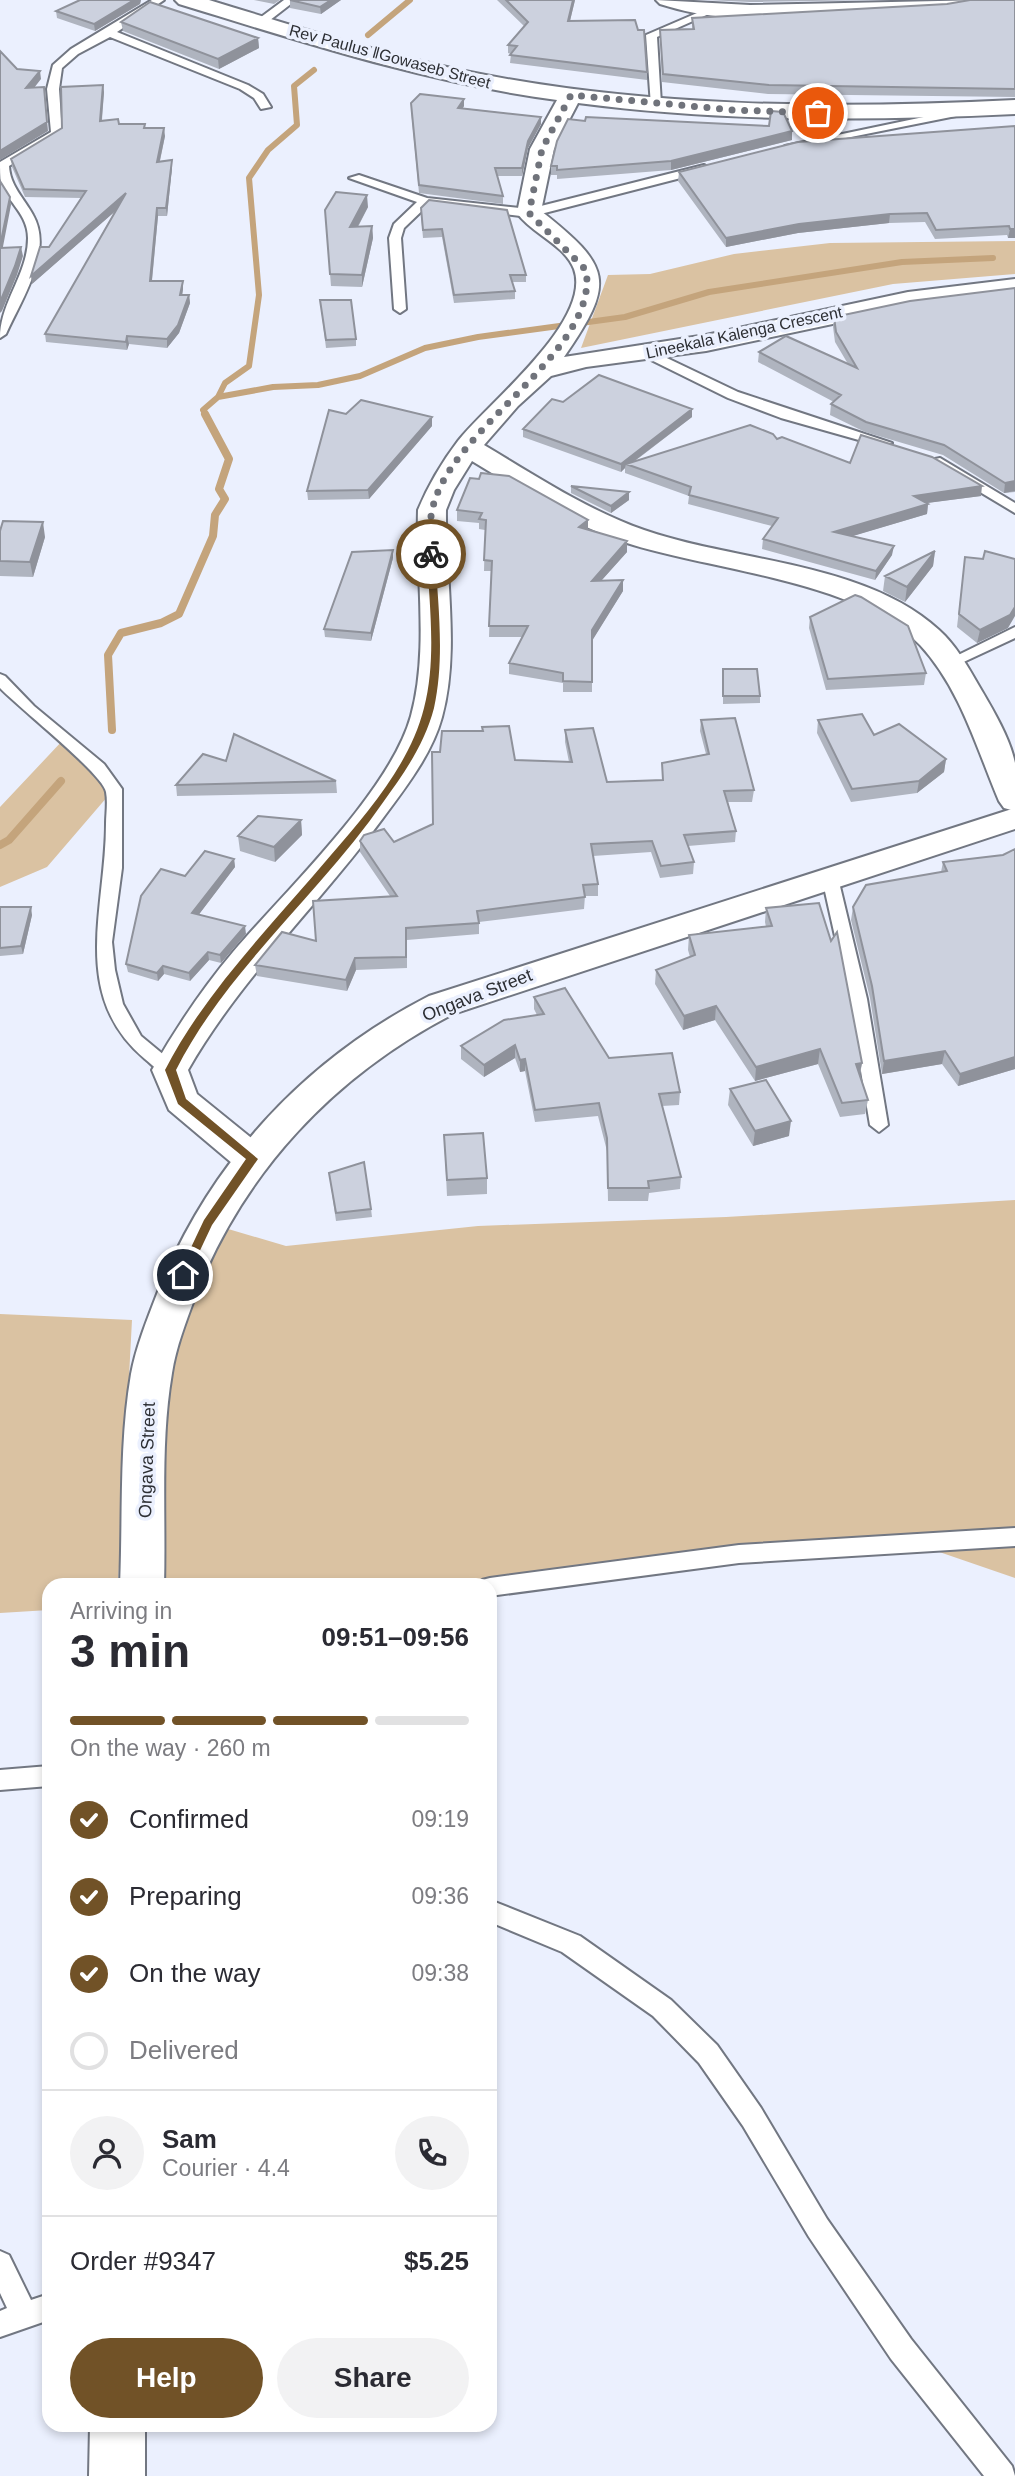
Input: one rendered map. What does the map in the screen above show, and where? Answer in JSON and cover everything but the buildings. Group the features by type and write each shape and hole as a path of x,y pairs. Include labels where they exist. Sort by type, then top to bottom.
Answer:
{"street":[{"name":"Rev Paulus ǁGowaseb Street","path":"186,0 439,72 571,95 654,104 818,113 1015,107"},
{"path":"667,0 715,9 809,10 934,5 975,0"},
{"path":"542,370 576,322 589,283 586,270 575,255 529,213 542,149 571,95"},
{"name":"Lineekala Kalenga Crescent","path":"170,1070 185,1041 229,982 365,822 413,753 429,707 436,643 430,540 432,510 440,490 468,447 509,400 542,370 586,359 648,353 908,300 1015,286"},
{"path":"468,447 587,517 617,530 824,586 884,607 917,626 950,663 1015,800"},
{"name":"Ongava Street","path":"142,1578 149,1384 156,1351 193,1251 253,1159 298,1107 332,1075 386,1034 441,1005 1015,818"},
{"path":"170,1070 182,1101 253,1159"},
{"path":"117,2476 118,2432"}],"lane":[{"path":"0,334 22,283 34,238 28,213 5,185 1,171 4,165 56,134 58,128 51,88 55,71 71,53 159,0"},
{"path":"261,22 291,0"},
{"path":"654,104 651,35 715,9"},
{"path":"108,33 244,88 259,96 265,107"},
{"path":"785,148 975,109"},
{"path":"355,178 425,201 529,213 718,165"},
{"path":"400,309 395,238 398,227 425,201"},
{"path":"648,353 733,395 786,415 904,449"},
{"path":"926,457 967,477 1015,509"},
{"path":"950,663 1015,632"},
{"path":"0,678 30,709 99,768 114,789 114,868 103,942 106,970 114,1004 134,1040 170,1070"},
{"path":"830,878 858,999 879,1125"},
{"path":"497,1586 739,1554 1015,1537"},
{"path":"0,1780 42,1777"},
{"path":"497,1914 571,1944 662,2008 708,2054 752,2118 818,2228 901,2349 1002,2476"},
{"path":"0,2264 24,2315"}],"shaded area":[{"path":"1015,241 1015,274 893,284 581,348 608,275 650,274 734,254 830,243"},
{"path":"64,739 114,789 47,867 0,887 0,807"},
{"path":"1015,1200 1015,1578 919,1545 497,1585 497,1578 142,1578 150,1384 208,1223 286,1246 478,1226 726,1217"},
{"path":"0,1314 132,1320 118,1578 42,1578 42,1610 0,1613"}],"waterway":[{"path":"368,35 410,0"},
{"path":"218,397 225,383 249,366 259,295 249,178 268,150 297,125 294,86 314,70"},
{"path":"218,397 273,387 318,385 360,376 425,348 478,337 625,317 709,292 902,262 993,258"},
{"path":"206,415 203,410 218,397"},
{"path":"112,730 108,655 121,633 161,623 179,614 213,536 215,515 225,499 219,489 229,459 205,414"},
{"path":"0,845 9,840 61,781"}],"way so far":[{"path":"431,554 432,510 454,466 509,400 542,370 576,322 585,299 589,283 586,270 575,255 529,213 542,149 571,95 733,110 818,113"}],"route":[{"path":"183,1275 208,1223 253,1159 182,1101 170,1070 185,1041 229,982 365,822 413,753 429,707 436,643 431,554"}]}
